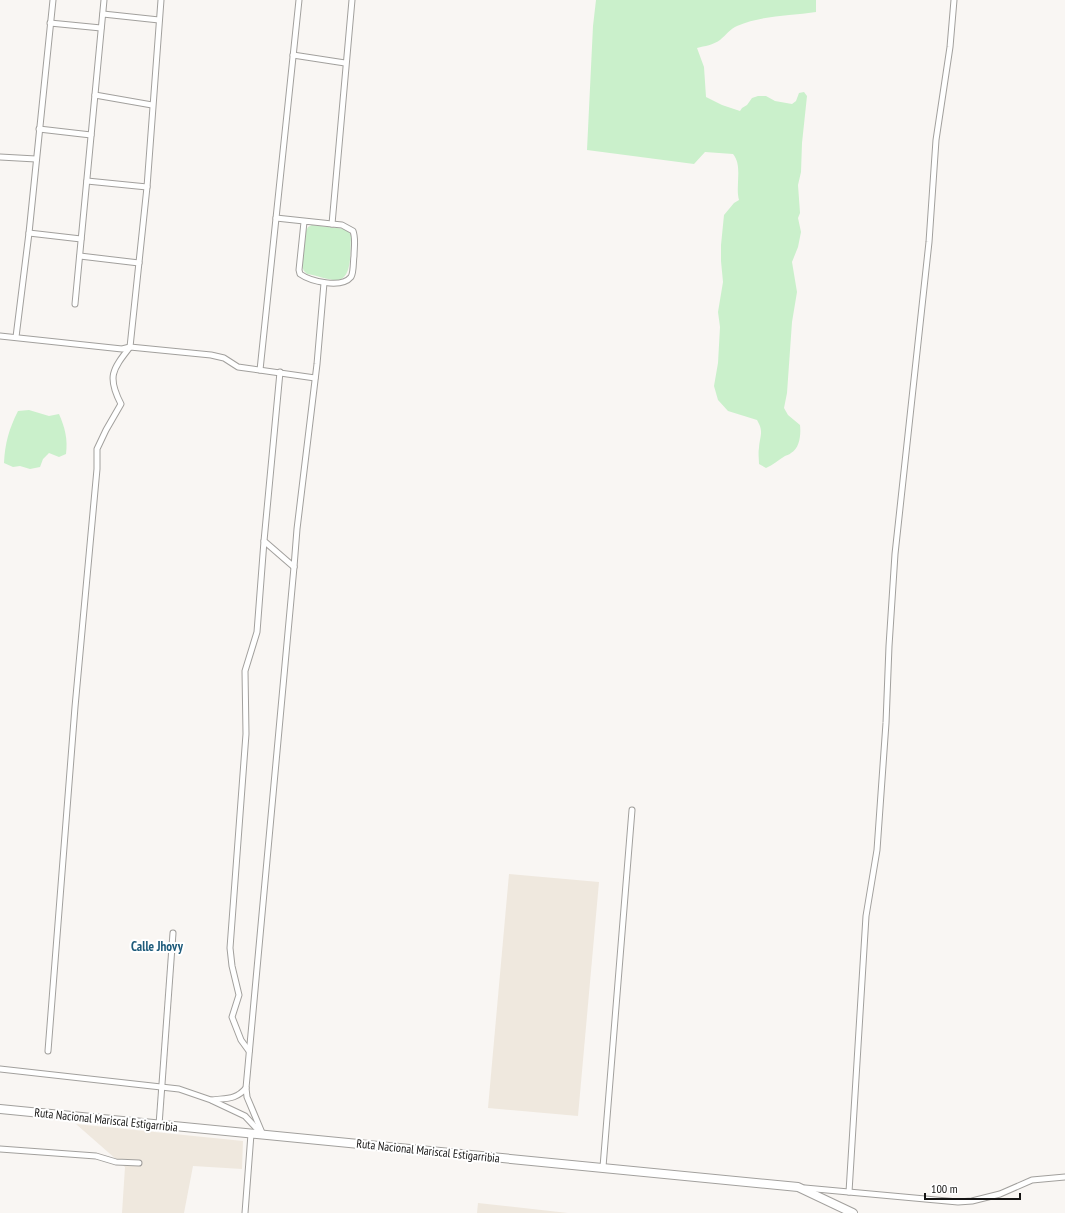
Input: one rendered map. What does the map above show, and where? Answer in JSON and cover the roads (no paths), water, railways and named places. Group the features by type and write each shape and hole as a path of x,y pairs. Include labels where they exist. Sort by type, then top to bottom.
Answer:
{"main road":[{"name":"Ruta Nacional Mariscal Estigarribia","path":"0,1109 798,1187 852,1213"}],"street":[{"path":"16,337 29,233 53,0"},
{"path":"75,304 104,0"},
{"path":"48,1051 74,722 97,469 97,448 121,404 114,390 112,378 117,363 130,347 147,187 161,0"},
{"path":"260,370 299,0"},
{"path":"332,224 345,63 352,0"},
{"path":"849,1192 866,916 878,850 895,554 929,242 936,140 950,47 954,0"},
{"path":"103,14 159,20"},
{"path":"50,23 101,28"},
{"path":"293,56 345,63"},
{"path":"95,95 152,105"},
{"path":"39,128 91,135"},
{"path":"0,157 36,160"},
{"path":"87,181 147,187"},
{"path":"276,218 332,224 349,228 353,231 352,274 347,280 336,283 324,283 300,274 299,270 304,222"},
{"path":"29,233 81,239"},
{"path":"80,256 139,263"},
{"path":"263,1135 247,1097 246,1088 297,529 315,378 324,283"},
{"path":"0,336 211,355 224,358 238,367 315,378"},
{"path":"249,1051 241,1040 232,1017 239,995 232,966 230,948 246,734 245,670 257,632 280,372"},
{"path":"264,541 294,568"},
{"path":"603,1168 632,810"},
{"path":"159,1125 173,933"},
{"path":"0,1069 179,1089 211,1100 246,1116 263,1135"},
{"path":"211,1100 240,1095 246,1088"},
{"path":"245,1213 251,1134"},
{"path":"0,1149 96,1156 116,1162 140,1163"},
{"path":"798,1187 958,1202 972,1201 1000,1194 1032,1180 1065,1176"}],"district":[{"name":"Calle Jhovy","path":"157,946"}]}
